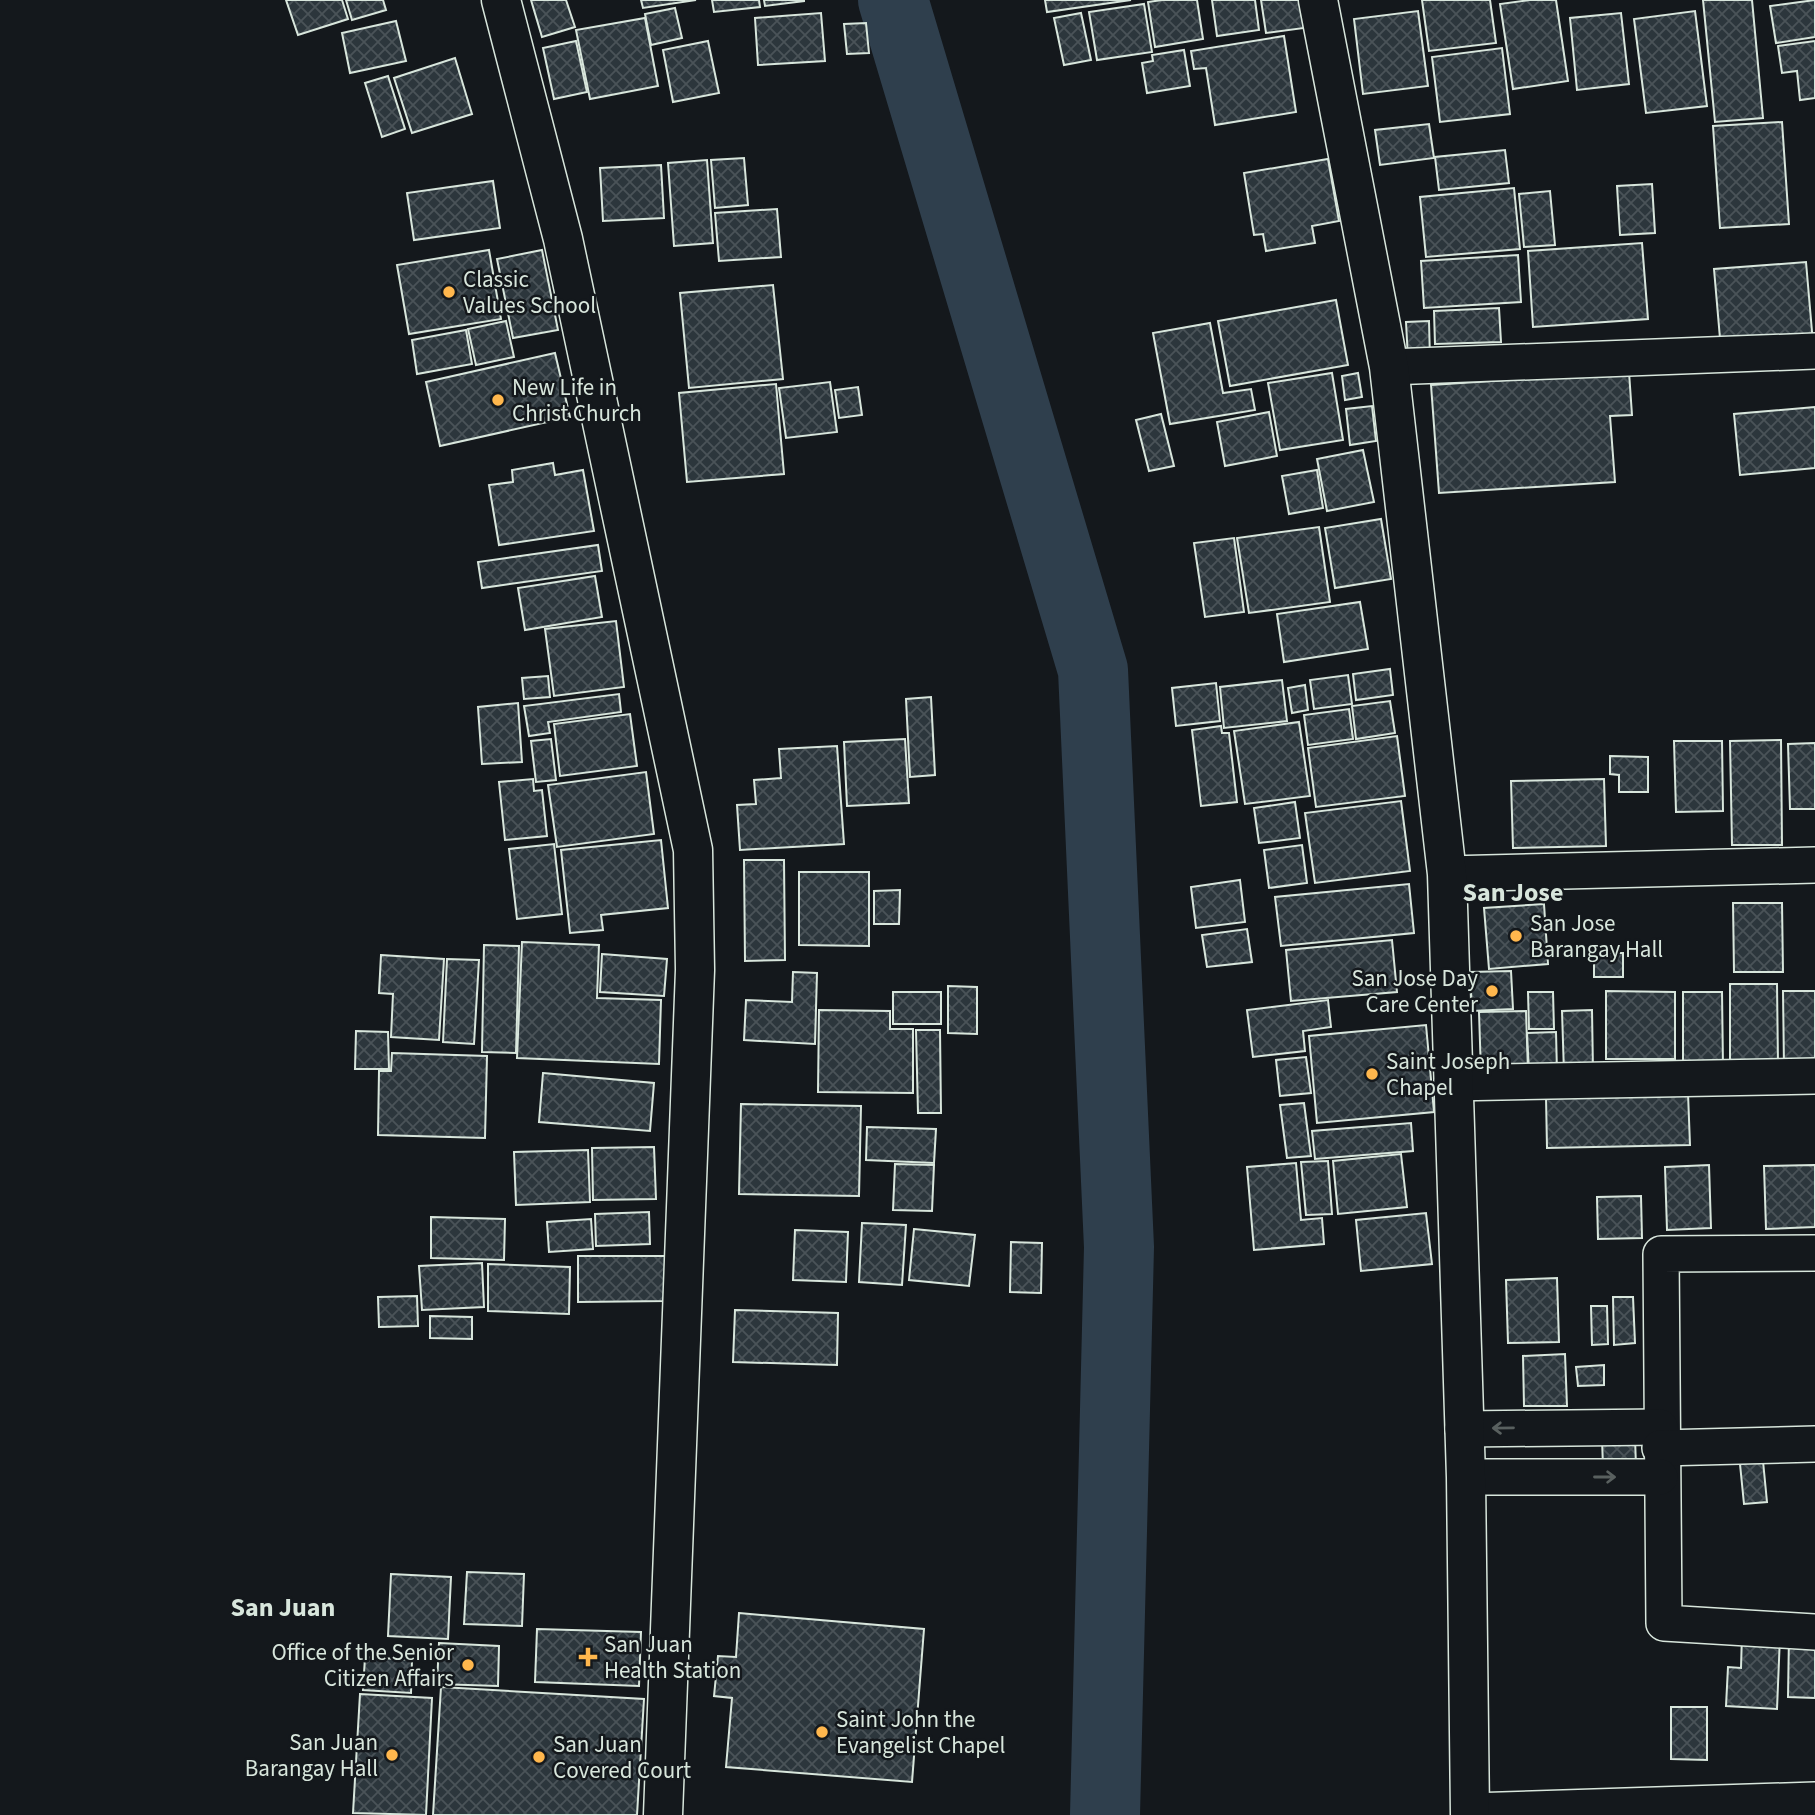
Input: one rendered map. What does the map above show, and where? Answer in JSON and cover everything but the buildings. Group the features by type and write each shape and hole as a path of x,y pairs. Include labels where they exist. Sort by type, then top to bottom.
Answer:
{"street":[{"path":"501,0 563,239 693,850 695,970 663,1815"},
{"path":"1331,0 1318,0 1389,367 1447,874 1466,1477 1470,1813 1642,1810 1815,1800"},
{"path":"1389,367 1815,351"},
{"path":"1447,874 1815,865"},
{"path":"1452,1083 1815,1076"},
{"path":"1815,1253 1661,1254 1660,1450 1664,1623 1815,1632"},
{"path":"1463,1429 1660,1450"},
{"path":"1466,1477 1660,1450 1815,1444"}],"waterway":[{"path":"893,0 1093,670 1119,1247 1105,1815"}],"place":[{"name":"Classic Values School","path":"449,292"},
{"name":"New Life in Christ Church","path":"498,400"},
{"name":"San Jose Barangay Hall","path":"1516,936"},
{"name":"San Jose Day Care Center","path":"1492,991"},
{"name":"Saint Joseph Chapel","path":"1372,1074"},
{"name":"San Juan Health Station","path":"588,1657"},
{"name":"Office of the Senior Citizen Affairs","path":"468,1665"},
{"name":"Saint John the Evangelist Chapel","path":"822,1732"},
{"name":"San Juan Barangay Hall","path":"392,1755"},
{"name":"San Juan Covered Court","path":"539,1757"}],"district":[{"name":"San Jose","path":"1513,892"},
{"name":"San Juan","path":"283,1607"}]}
